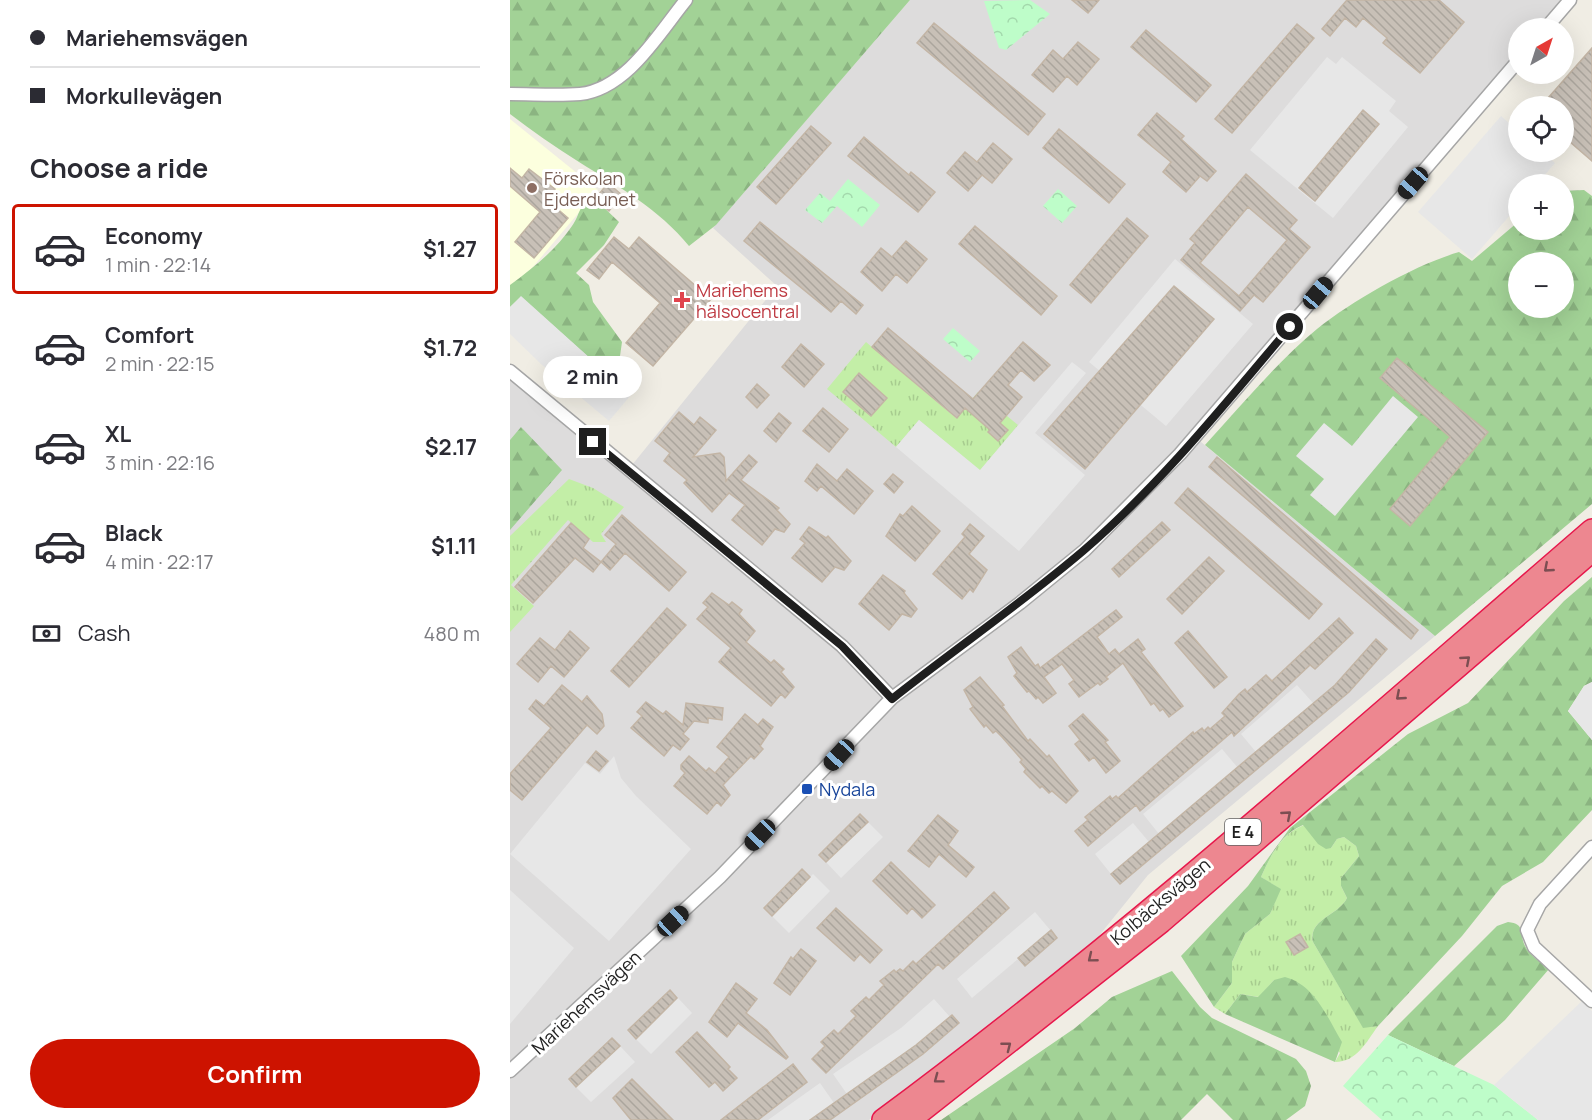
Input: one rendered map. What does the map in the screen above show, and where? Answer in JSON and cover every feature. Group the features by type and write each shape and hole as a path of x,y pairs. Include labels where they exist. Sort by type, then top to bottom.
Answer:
{"highway":[{"name":"Kolbäcksvägen","path":"883,1120 1012,1023 1151,910 1592,530"},
{"name":"Kolbäcksvägen","path":"910,1120 1161,922 1592,551"}],"street":[{"path":"510,94 582,94 606,87 633,64 686,0"},
{"path":"1555,18 1570,0"},
{"name":"Mariehemsvägen","path":"510,1071 720,876 892,699 1060,570 1137,498 1180,454 1508,73"},
{"path":"510,371 842,646 892,699"},
{"path":"1592,847 1540,904 1527,930 1534,947 1592,1001"}],"shaded area":[{"path":"910,0 1570,0 1555,18 1508,18 1508,73 1195,437 1435,636 1148,875 1081,958 999,1024 869,1120 510,1120 510,371 628,470 777,286 713,228"},
{"path":"1327,57 1336,64 1342,57 1396,101 1389,111 1408,127 1333,218 1250,150"},
{"path":"1501,116 1508,122 1508,162 1555,163 1546,174 1508,174 1508,218 1472,259 1418,212"},
{"path":"510,119 598,190 510,294"},
{"path":"1175,259 1253,324 1166,426 1089,362"},
{"path":"521,296 631,395 609,421 541,364 510,334 510,307"},
{"path":"1072,362 1086,373 1035,433 1085,475 1019,551 896,447 919,420 980,470"},
{"path":"1393,396 1418,417 1335,516 1310,495 1324,479 1296,456 1324,423 1352,446"},
{"path":"1592,682 1592,740 1568,711 1584,686"},
{"path":"1297,685 1313,703 1256,752 1241,734"},
{"path":"1222,749 1238,768 1159,834 1143,814"},
{"path":"614,756 621,778 636,796 691,849 609,941 510,854 585,763 600,774"},
{"path":"868,822 883,837 841,878 826,862"},
{"path":"1133,823 1149,842 1111,874 1095,854"},
{"path":"813,874 830,891 789,933 772,916"},
{"path":"510,890 574,948 510,1024"},
{"path":"1035,912 1051,931 972,998 957,979"},
{"path":"678,998 692,1013 651,1054 636,1039"},
{"path":"934,999 950,1017 916,1045 847,1094 833,1074 901,1028"},
{"path":"1582,1001 1592,1011 1592,1120 1538,1120 1494,1085"},
{"path":"620,1046 635,1062 591,1102 576,1087"},
{"path":"820,1083 834,1103 810,1120 768,1120"}],"green space":[{"path":"510,0 910,0 716,225 689,246 652,210 552,145 510,114"},
{"path":"1030,0 1050,14 1006,50 999,48 984,1"},
{"path":"848,179 880,205 862,227 837,206 822,223 805,210 820,193 830,201"},
{"path":"1058,189 1077,206 1062,223 1043,206"},
{"path":"1574,190 1584,190 1592,196 1592,504 1435,636 1205,445 1259,385 1302,342 1332,318 1366,295 1423,265 1459,252 1472,261 1508,230 1508,240 1574,240"},
{"path":"595,199 619,222 604,245 576,273 589,285 593,302 622,342 618,370 613,379 521,297 510,307 510,285 551,251 566,235 582,207"},
{"path":"953,328 980,351 970,362 943,339"},
{"path":"866,342 956,418 978,392 1018,425 980,471 919,420 896,447 827,389"},
{"path":"521,427 562,470 510,530 510,440"},
{"path":"569,479 593,488 624,507 601,534 606,542 593,542 568,520 511,585 534,606 510,632 510,536"},
{"path":"1592,577 1592,682 1584,686 1568,711 1592,740 1592,810 1543,862 1502,886 1462,936 1378,1026 1363,1028 1313,942 1315,928 1347,898 1341,886 1341,878 1359,856 1356,846 1344,837 1337,839 1331,848 1326,849 1318,844 1303,825 1295,829 1278,846 1261,877 1281,889 1270,914 1245,934 1232,962 1232,983 1214,1007 1181,956 1248,886 1290,828 1408,734 1468,703 1564,601"},
{"path":"1304,825 1331,848 1337,839 1344,837 1356,846 1359,856 1341,878 1341,886 1347,898 1343,904 1319,923 1313,934 1313,942 1363,1027 1378,1026 1355,1055 1343,1061 1335,1062 1340,1053 1274,980 1259,997 1240,994 1225,1014 1214,1007 1232,983 1232,962 1245,934 1270,914 1280,889 1261,877 1278,846 1289,834"},
{"path":"1508,922 1520,927 1527,949 1549,969 1505,1020 1454,1066 1388,1035 1497,926"},
{"path":"1172,971 1200,1007 1212,1018 1296,1059 1306,1071 1311,1086 1305,1106 1286,1120 1233,1120 1207,1094 1181,1120 941,1120 1075,1028 1112,997"},
{"path":"1285,977 1295,981 1312,994 1325,1013 1342,1042 1335,1062 1225,1014 1240,994 1258,997 1274,980"},
{"path":"1388,1035 1494,1085 1538,1120 1382,1120 1343,1086"}],"building":[{"path":"1072,0 1099,0 1088,13"},
{"path":"1347,0 1439,0 1464,22 1420,73 1383,43 1387,38 1363,18 1356,27 1345,18 1330,36 1322,29"},
{"path":"934,23 1045,114 1028,135 917,43"},
{"path":"1297,24 1314,38 1232,133 1215,119"},
{"path":"1146,30 1211,85 1196,102 1131,47"},
{"path":"1078,42 1099,59 1077,85 1067,76 1053,92 1032,75 1053,50 1063,59"},
{"path":"1592,48 1592,161 1574,145 1574,96 1550,96 1560,84 1574,84 1574,68"},
{"path":"1363,110 1379,124 1315,201 1299,188"},
{"path":"1157,113 1184,136 1181,139 1216,171 1207,181 1200,176 1186,192 1163,172 1171,162 1138,135"},
{"path":"811,126 831,143 776,204 757,187"},
{"path":"1059,129 1125,184 1109,203 1043,148"},
{"path":"864,137 909,175 911,172 935,192 918,212 848,156"},
{"path":"993,143 1012,159 992,183 982,175 968,191 947,173 965,152 977,162"},
{"path":"510,168 522,178 529,169 555,189 546,199 568,218 534,258 515,242 540,212 510,186"},
{"path":"1246,174 1297,220 1289,229 1310,247 1263,302 1254,295 1240,311 1181,260 1195,243 1190,239","holes":["1248,207 1287,240 1239,296 1200,263"]},
{"path":"608,183 622,195 609,211 595,199"},
{"path":"1127,218 1148,236 1091,303 1070,285"},
{"path":"760,222 863,305 856,314 841,301 831,312 744,241"},
{"path":"975,226 1057,296 1041,315 959,244"},
{"path":"614,237 629,249 639,237 711,299 653,366 626,343 660,303 612,262 599,279 587,270"},
{"path":"906,241 927,259 907,283 896,274 882,291 861,272 881,248 892,257"},
{"path":"1174,286 1214,319 1085,469 1044,434"},
{"path":"888,328 973,399 1023,342 1050,365 1034,381 1021,370 1008,385 1022,397 1000,423 1008,430 998,441 988,432 990,430 965,408 957,418 872,347"},
{"path":"801,344 824,364 804,387 782,367"},
{"path":"1397,358 1488,432 1410,526 1390,509 1450,437 1380,378"},
{"path":"859,373 887,398 871,416 843,392"},
{"path":"757,384 769,395 757,408 746,397"},
{"path":"823,408 848,429 829,452 803,431"},
{"path":"679,412 694,425 700,417 716,430 693,457 720,453 724,457 726,481 749,455 757,462 741,480 779,508 777,510 790,524 784,532 775,529 762,545 732,520 745,505 729,493 712,512 684,483 687,480 664,461 670,453 655,441"},
{"path":"779,413 791,423 776,442 764,431"},
{"path":"1217,457 1418,630 1411,639 1209,467"},
{"path":"817,464 837,481 847,469 873,491 854,514 821,486 817,491 805,481"},
{"path":"893,474 903,482 894,493 884,484"},
{"path":"1188,488 1322,604 1309,619 1175,503"},
{"path":"912,506 940,531 915,561 886,536 900,514 903,516"},
{"path":"622,515 686,572 669,591 625,553 610,570 601,562 616,544 605,535"},
{"path":"1162,522 1170,530 1119,577 1112,569"},
{"path":"571,523 589,539 583,548 601,562 593,572 575,558 533,603 515,587"},
{"path":"970,524 984,536 969,554 987,570 973,592 970,589 962,599 933,574 965,537 962,534"},
{"path":"809,527 826,538 828,536 851,561 844,570 835,567 822,582 792,558 805,543 800,539"},
{"path":"1209,557 1224,571 1182,614 1167,599"},
{"path":"883,575 905,591 904,593 917,609 911,617 902,614 889,630 859,604"},
{"path":"712,593 729,605 732,602 742,610 739,614 755,631 746,642 771,663 774,660 784,669 781,672 794,687 785,698 781,694 771,706 719,662 731,648 697,619 708,607 703,603"},
{"path":"667,608 686,625 629,687 611,671"},
{"path":"1116,610 1122,617 1097,637 1109,654 1115,649 1119,654 1138,639 1145,649 1141,652 1183,706 1169,717 1154,703 1151,705 1123,663 1106,677 1108,679 1100,685 1098,683 1079,697 1069,684 1074,680 1062,664 1044,677 1056,693 1043,703 1038,697 1036,699 1029,691 1027,692 1014,676 1017,673 1008,657 1021,647 1035,666 1038,664 1040,668"},
{"path":"1339,618 1353,633 1315,669 1310,665 1234,736 1232,732 1140,811 1136,805 1088,846 1075,831 1088,820 1085,817 1110,796 1112,799 1116,796 1118,798 1193,732 1194,734 1202,728 1204,731 1208,727 1210,729 1225,716 1222,713 1245,689 1247,692 1266,675 1272,681"},
{"path":"570,631 589,648 564,677 551,666 538,682 517,664 540,638 555,650"},
{"path":"1188,631 1227,677 1214,688 1175,643"},
{"path":"1376,639 1387,649 1349,692 1120,884 1111,874 1335,685"},
{"path":"980,677 1004,705 1002,706 1028,741 1030,739 1047,757 1049,755 1078,791 1066,803 1052,791 1049,793 1042,786 1040,788 1024,772 1026,769 1020,762 1022,760 1002,737 996,731 993,733 986,725 984,727 970,709 973,707 964,690"},
{"path":"562,685 582,702 587,696 602,714 604,726 597,734 587,725 522,800 510,790 510,774 551,728 529,709 536,700 544,706"},
{"path":"646,702 663,714 666,711 683,725 686,703 723,708 722,720 708,718 708,723 694,721 683,734 689,739 680,750 673,745 664,756 631,728 642,716 637,712"},
{"path":"745,714 758,725 763,719 773,727 760,746 763,749 754,759 751,756 723,785 730,795 721,806 717,802 707,814 674,786 685,773 681,765 689,756 706,771 709,768 715,773 729,757 717,747"},
{"path":"1083,714 1108,740 1105,742 1120,761 1106,773 1094,757 1089,761 1075,744 1080,740 1069,726"},
{"path":"596,751 608,761 599,771 587,762"},
{"path":"860,814 868,822 826,862 819,855"},
{"path":"938,815 958,831 948,845 974,867 966,877 939,854 929,867 908,851"},
{"path":"891,862 935,905 922,918 912,908 907,914 873,881"},
{"path":"802,869 810,877 772,916 764,908"},
{"path":"994,892 1009,908 943,969 938,964 826,1073 812,1059 825,1046 821,1042 834,1030 838,1034 856,1016 851,1011 866,997 869,1000 884,985 880,981 894,970 903,971 913,961 916,964"},
{"path":"836,908 882,950 870,963 860,954 854,961 817,928"},
{"path":"1051,930 1057,938 1025,966 1018,958"},
{"path":"1300,934 1308,947 1294,955 1286,942"},
{"path":"801,949 816,961 790,995 774,983 791,957 793,959"},
{"path":"736,983 757,999 746,1013 767,1030 788,1057 786,1059 738,1023 727,1037 709,1022"},
{"path":"670,990 677,998 636,1039 628,1030"},
{"path":"952,1015 959,1023 923,1054 830,1120 810,1120 916,1045"},
{"path":"697,1032 730,1067 728,1069 737,1078 723,1091 715,1082 709,1087 676,1052"},
{"path":"612,1038 620,1046 576,1087 569,1079"},
{"path":"793,1064 807,1082 758,1120 721,1120"},
{"path":"632,1079 673,1120 631,1120 613,1098"}],"place":[{"name":"Förskolan Ejderdunet","path":"532,188"},
{"name":"Mariehems hälsocentral","path":"682,300"},
{"name":"Nydala","path":"807,789"}],"route":[{"path":"593,442 842,646 892,699 1020,603 1084,550 1180,454 1290,327"}]}
